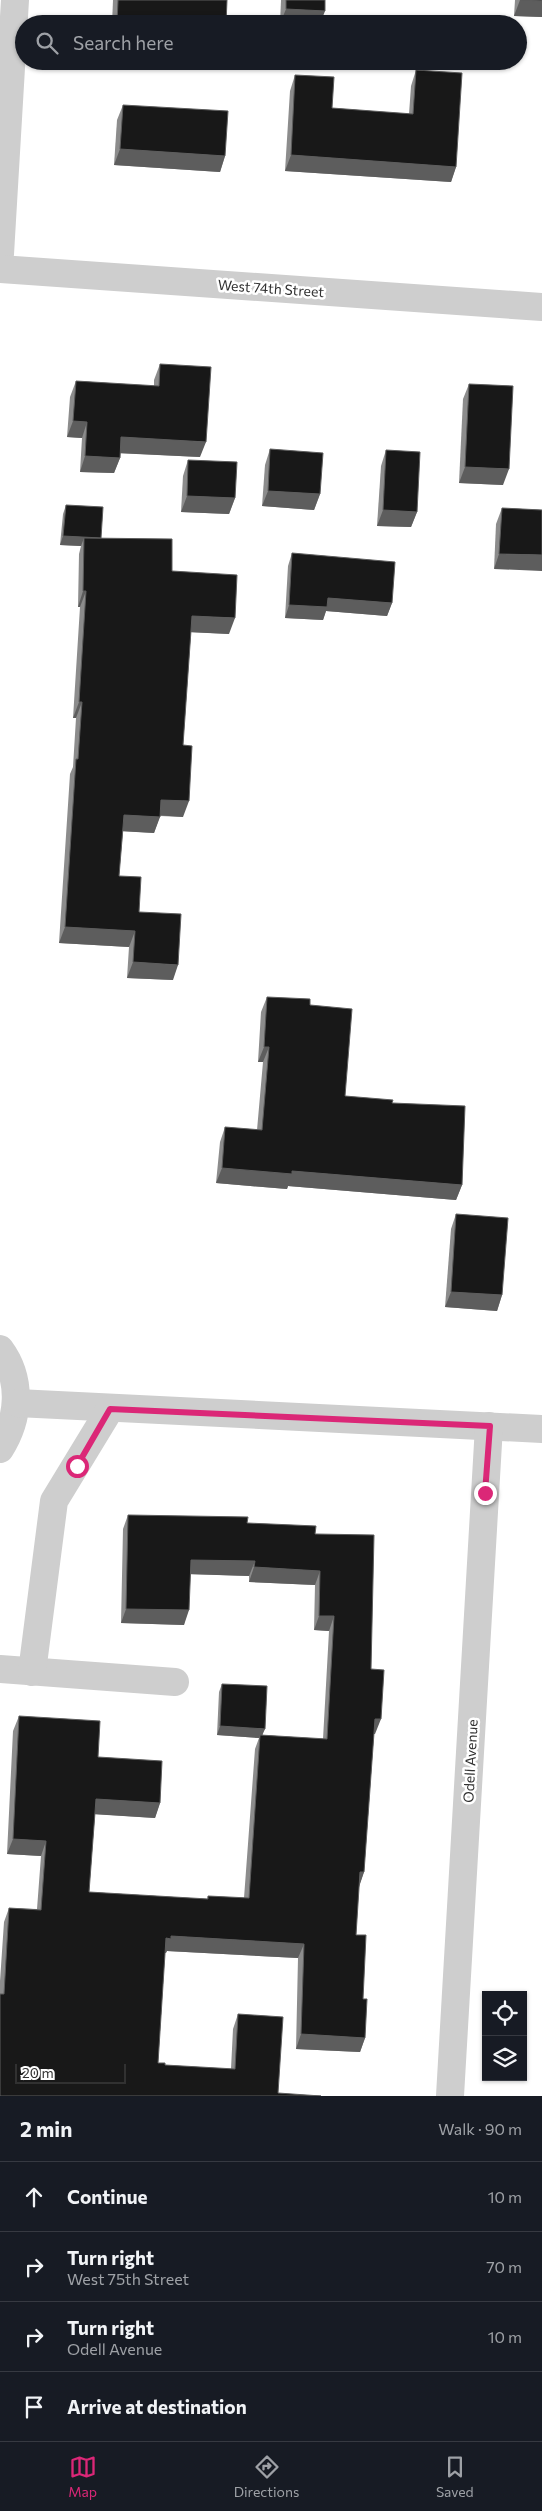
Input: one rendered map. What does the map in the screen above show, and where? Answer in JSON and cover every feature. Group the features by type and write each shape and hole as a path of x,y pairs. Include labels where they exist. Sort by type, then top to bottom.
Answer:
{"street":[{"path":"0,254 15,0"},
{"name":"West 74th Street","path":"0,269 542,307"},
{"path":"0,1349 14,1376 17,1404 10,1432 0,1449"},
{"path":"17,1404 542,1429"},
{"path":"32,1672 54,1501 110,1409"},
{"name":"Odell Avenue","path":"450,2096 490,1426"},
{"path":"0,1669 175,1682"}],"building":[{"path":"118,0 227,0 226,15 117,15"},
{"path":"286,0 325,0 325,11 286,9"},
{"path":"416,70 462,73 456,167 291,155 295,75 334,77 332,108 413,114"},
{"path":"123,105 228,111 225,156 120,149"},
{"path":"160,364 211,367 206,442 121,437 120,458 85,456 87,422 73,421 76,381 159,386"},
{"path":"469,384 513,386 509,469 465,467"},
{"path":"270,449 323,453 320,494 268,491"},
{"path":"386,450 420,452 417,512 383,510"},
{"path":"188,460 237,462 235,498 187,496"},
{"path":"66,505 103,507 101,538 63,536"},
{"path":"502,508 542,510 542,555 499,554"},
{"path":"84,538 172,539 172,571 237,575 235,618 192,616 183,745 192,746 189,801 161,800 160,817 124,815 119,876 141,877 139,912 181,914 178,965 133,962 135,931 65,927 76,759 78,759 82,702 79,702 86,591 83,591"},
{"path":"292,553 395,562 392,603 328,598 327,607 289,605"},
{"path":"267,997 310,999 310,1005 352,1009 345,1096 393,1100 392,1103 465,1106 462,1185 292,1171 292,1174 222,1168 225,1127 262,1130 269,1047 264,1047"},
{"path":"456,1214 508,1218 502,1295 451,1292"},
{"path":"128,1515 248,1517 247,1523 316,1526 315,1534 374,1535 371,1669 384,1670 381,1719 375,1719 364,1872 360,1872 356,1935 366,1935 363,1999 367,1999 365,2038 301,2034 304,1944 171,1936 171,1939 166,1938 158,2063 235,2069 238,2014 283,2017 278,2093 321,2096 0,2096 0,1994 4,1994 9,1908 41,1910 46,1841 13,1839 19,1716 100,1721 98,1757 162,1761 160,1803 96,1799 89,1892 208,1899 208,1896 249,1898 260,1735 327,1739 334,1616 319,1616 320,1571 254,1567 255,1561 191,1560 189,1610 126,1609"},
{"path":"222,1684 267,1686 265,1729 220,1726"}],"route":[{"path":"77,1466 110,1409 490,1426 485,1493"}]}
